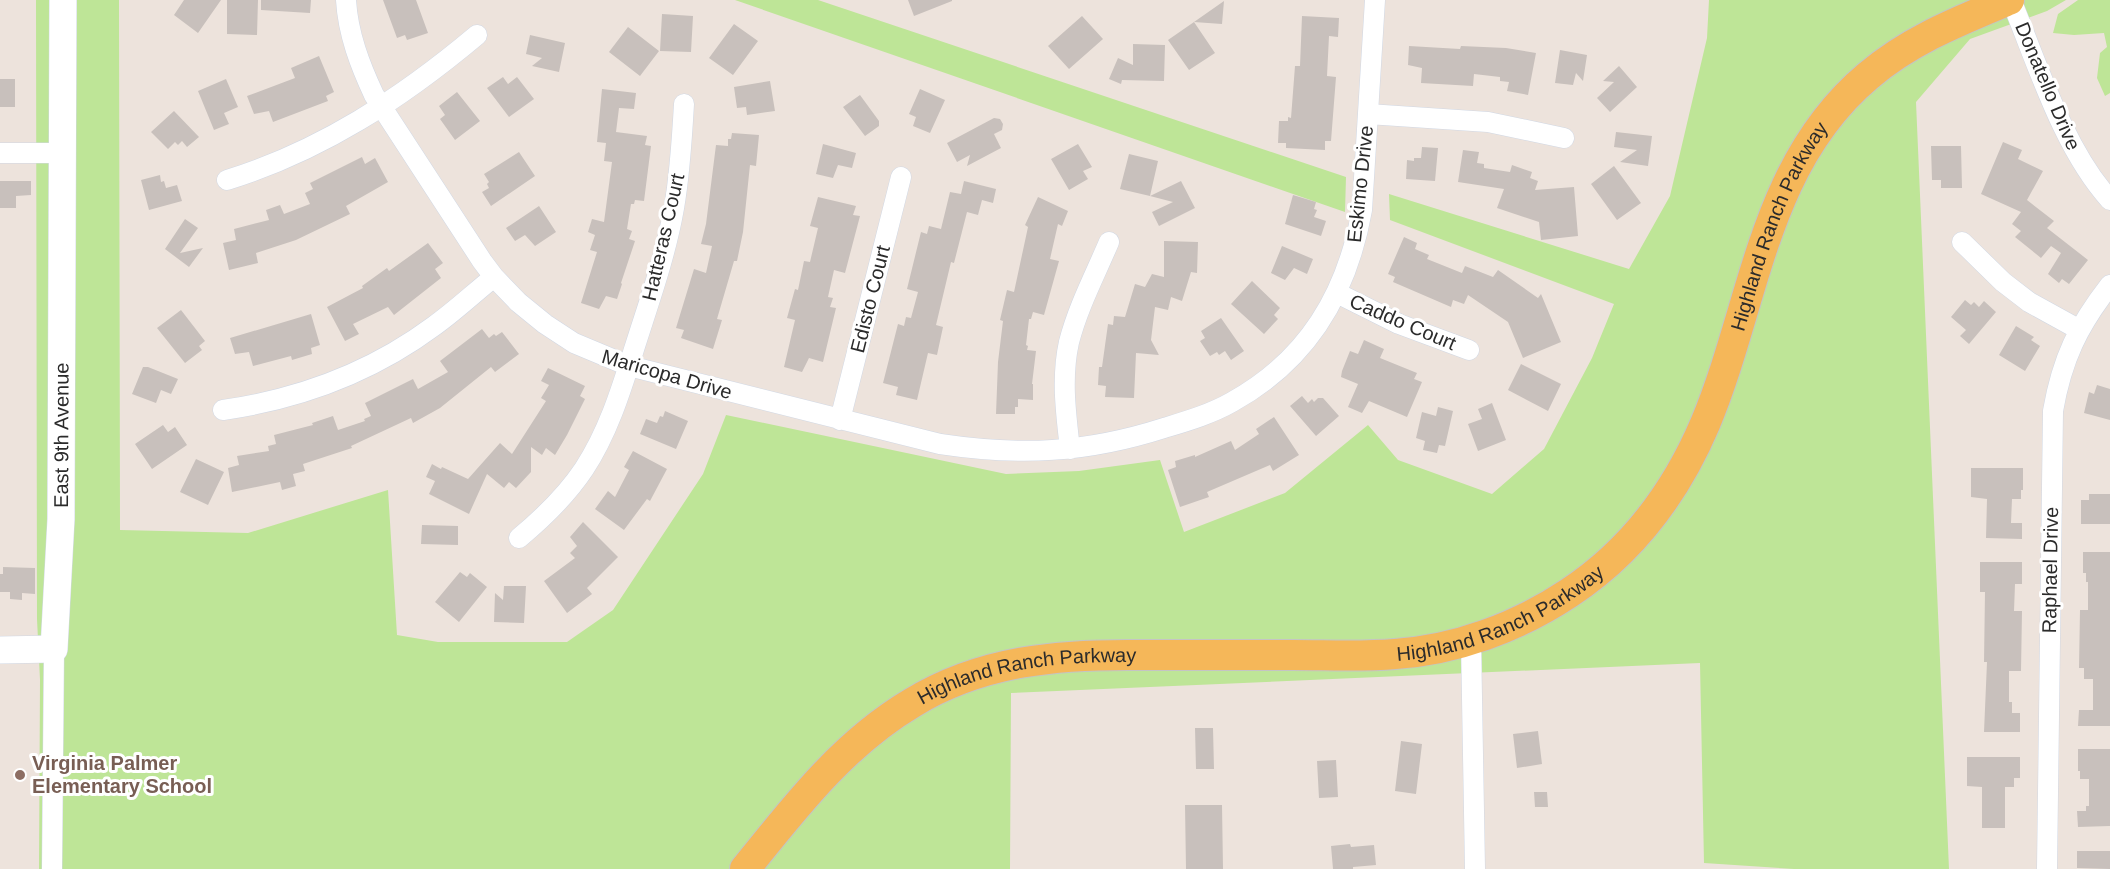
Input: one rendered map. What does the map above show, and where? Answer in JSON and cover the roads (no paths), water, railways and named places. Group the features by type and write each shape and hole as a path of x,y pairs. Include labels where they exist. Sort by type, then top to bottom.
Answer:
{"main road":[{"name":"Highland Ranch Parkway","path":"745,869 812,787 856,743 910,703 957,680 982,671 1030,660 1084,655 1416,652 1471,640 1519,621 1570,592 1619,553 1661,504 1678,478 1706,422 1764,240 1782,193 1811,141 1829,117 1865,78 1908,46 1950,24 2010,0"}],"street":[{"name":"East 9th Avenue","path":"52,869 54,649 61,519 63,0"},
{"name":"Maricopa Drive","path":"346,0 352,40 381,106 482,261 518,302 545,324 574,343 604,358 628,366 940,444 972,449 1026,452 1070,449"},
{"name":"Eskimo Drive","path":"1070,449 1111,443 1149,433 1202,416 1232,402 1258,386 1281,367 1303,345 1321,320 1347,270 1362,210 1375,0"},
{"name":"Donatello Drive","path":"2010,0 2067,135 2083,165 2110,200"},
{"path":"227,180 292,157 329,139 440,65 477,35"},
{"name":"Hatteras Court","path":"519,538 541,520 564,496 601,441 613,413 664,254 680,164 684,104"},
{"path":"1368,114 1488,122 1564,138"},
{"path":"0,153 62,153"},
{"name":"Edisto Court","path":"840,420 901,177"},
{"path":"1070,449 1065,406 1065,373 1069,344 1077,315 1109,242"},
{"path":"1962,242 2003,282 2029,302 2078,329"},
{"path":"223,410 287,398 365,368 402,348 434,326 494,277"},
{"name":"Raphael Drive","path":"2047,869 2051,432 2058,382 2067,354 2078,329 2110,285"},
{"name":"Caddo Court","path":"1337,293 1399,324 1469,350"},
{"path":"1471,640 1475,869"},
{"path":"0,650 54,649"}],"place":[{"name":"Virginia Palmer Elementary School","path":"20,775"}]}
